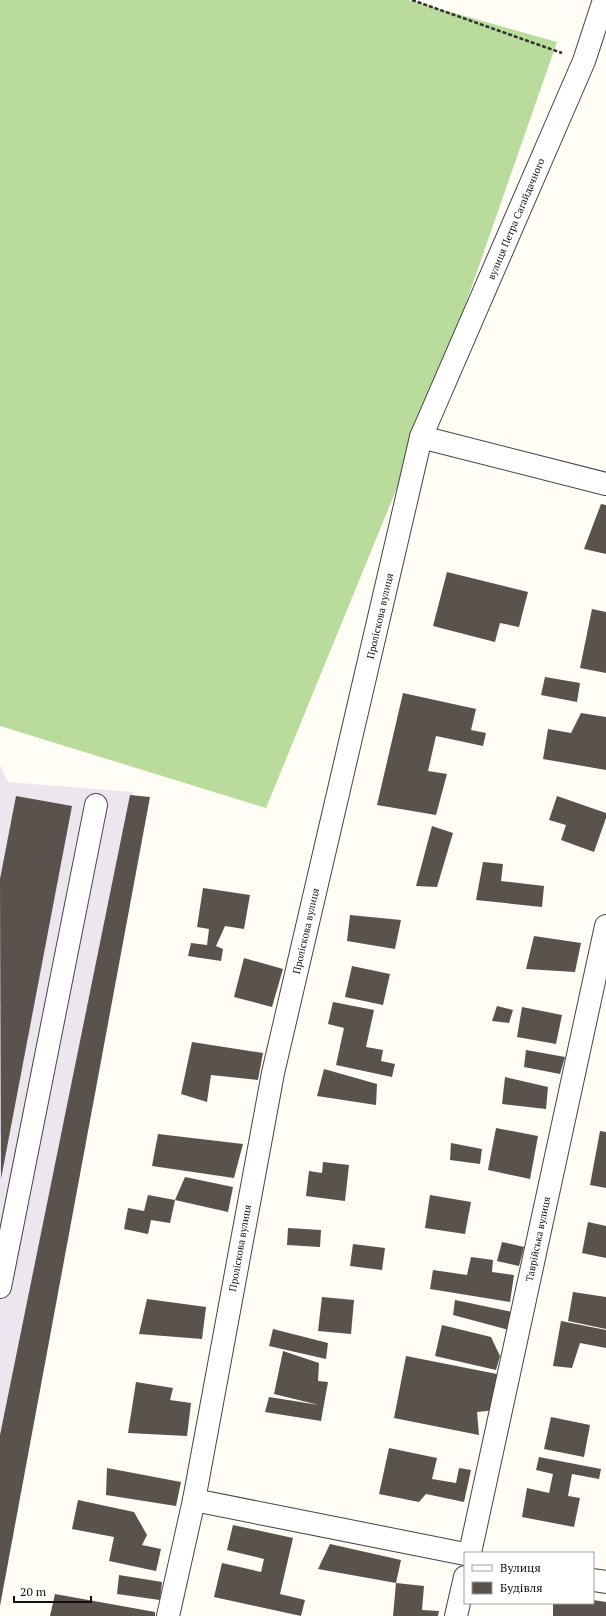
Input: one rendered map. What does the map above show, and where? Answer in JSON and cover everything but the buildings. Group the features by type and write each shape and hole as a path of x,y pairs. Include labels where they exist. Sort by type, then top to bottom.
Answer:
{"street":[{"name":"вулиця Петра Сагайдачного","path":"421,437 584,61 604,0"},
{"path":"421,437 606,484"},
{"name":"Проліскова вулиця","path":"168,1616 194,1500 273,1073 421,437"},
{"path":"0,1286 96,805"},
{"name":"Таврійська вулиця","path":"470,1552 606,926"},
{"path":"194,1500 464,1554"},
{"path":"594,1580 606,1582"},
{"path":"456,1616 464,1581"}],"path":[{"path":"412,0 584,61"}],"shaded area":[{"path":"0,765 8,782 133,792 134,837 0,1554"}],"green space":[{"path":"0,0 408,0 557,42 428,412 266,808 0,726"}]}
